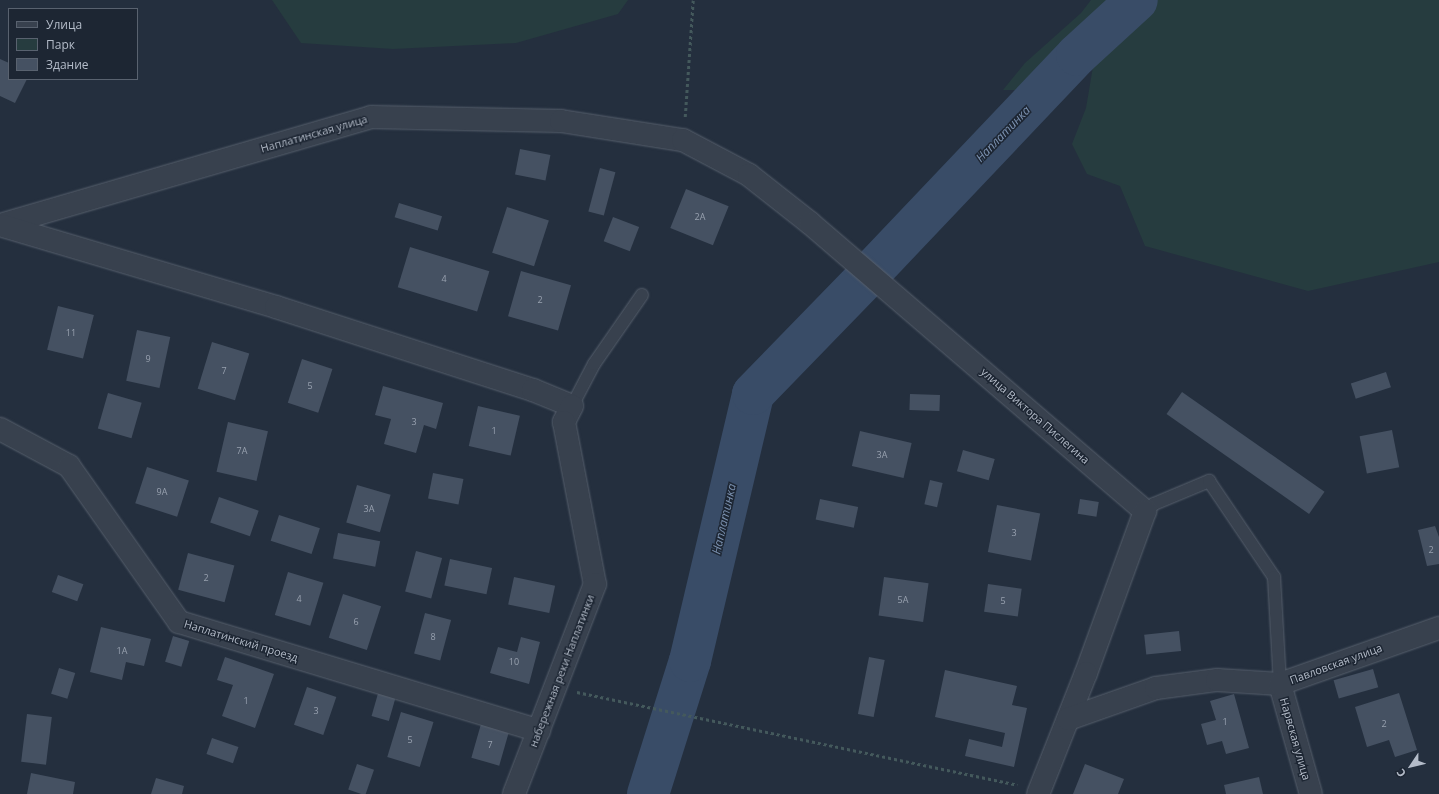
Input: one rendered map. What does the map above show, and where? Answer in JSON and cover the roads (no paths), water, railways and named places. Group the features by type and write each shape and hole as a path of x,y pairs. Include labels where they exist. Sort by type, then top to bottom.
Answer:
{"street":[{"name":"Наплатинская улица","path":"1,226 371,117 561,121 683,140"},
{"name":"улица Виктора Пислегина","path":"683,140 749,175 810,223 1145,511"},
{"name":"Наплатинская улица","path":"1,226 276,307 533,390 572,406"},
{"name":"набережная реки Наплатинки","path":"514,794 595,584 564,422 572,406"},
{"name":"Наплатинский проезд","path":"0,429 69,466 179,622 538,731"},
{"path":"1038,792 1068,719 1145,511"},
{"name":"Павловская улица","path":"1068,719 1156,688 1217,680 1280,684 1439,628"},
{"name":"Нарвская улица","path":"1280,684 1311,794"}],"lane":[{"path":"572,406 594,364 642,295"},
{"path":"1145,511 1154,504 1209,481 1274,577 1280,684"}],"waterway":[{"name":"Наплатинка","path":"872,271 1077,55 1137,0"},
{"name":"Наплатинка","path":"648,794 690,661 753,394 863,281"}]}
